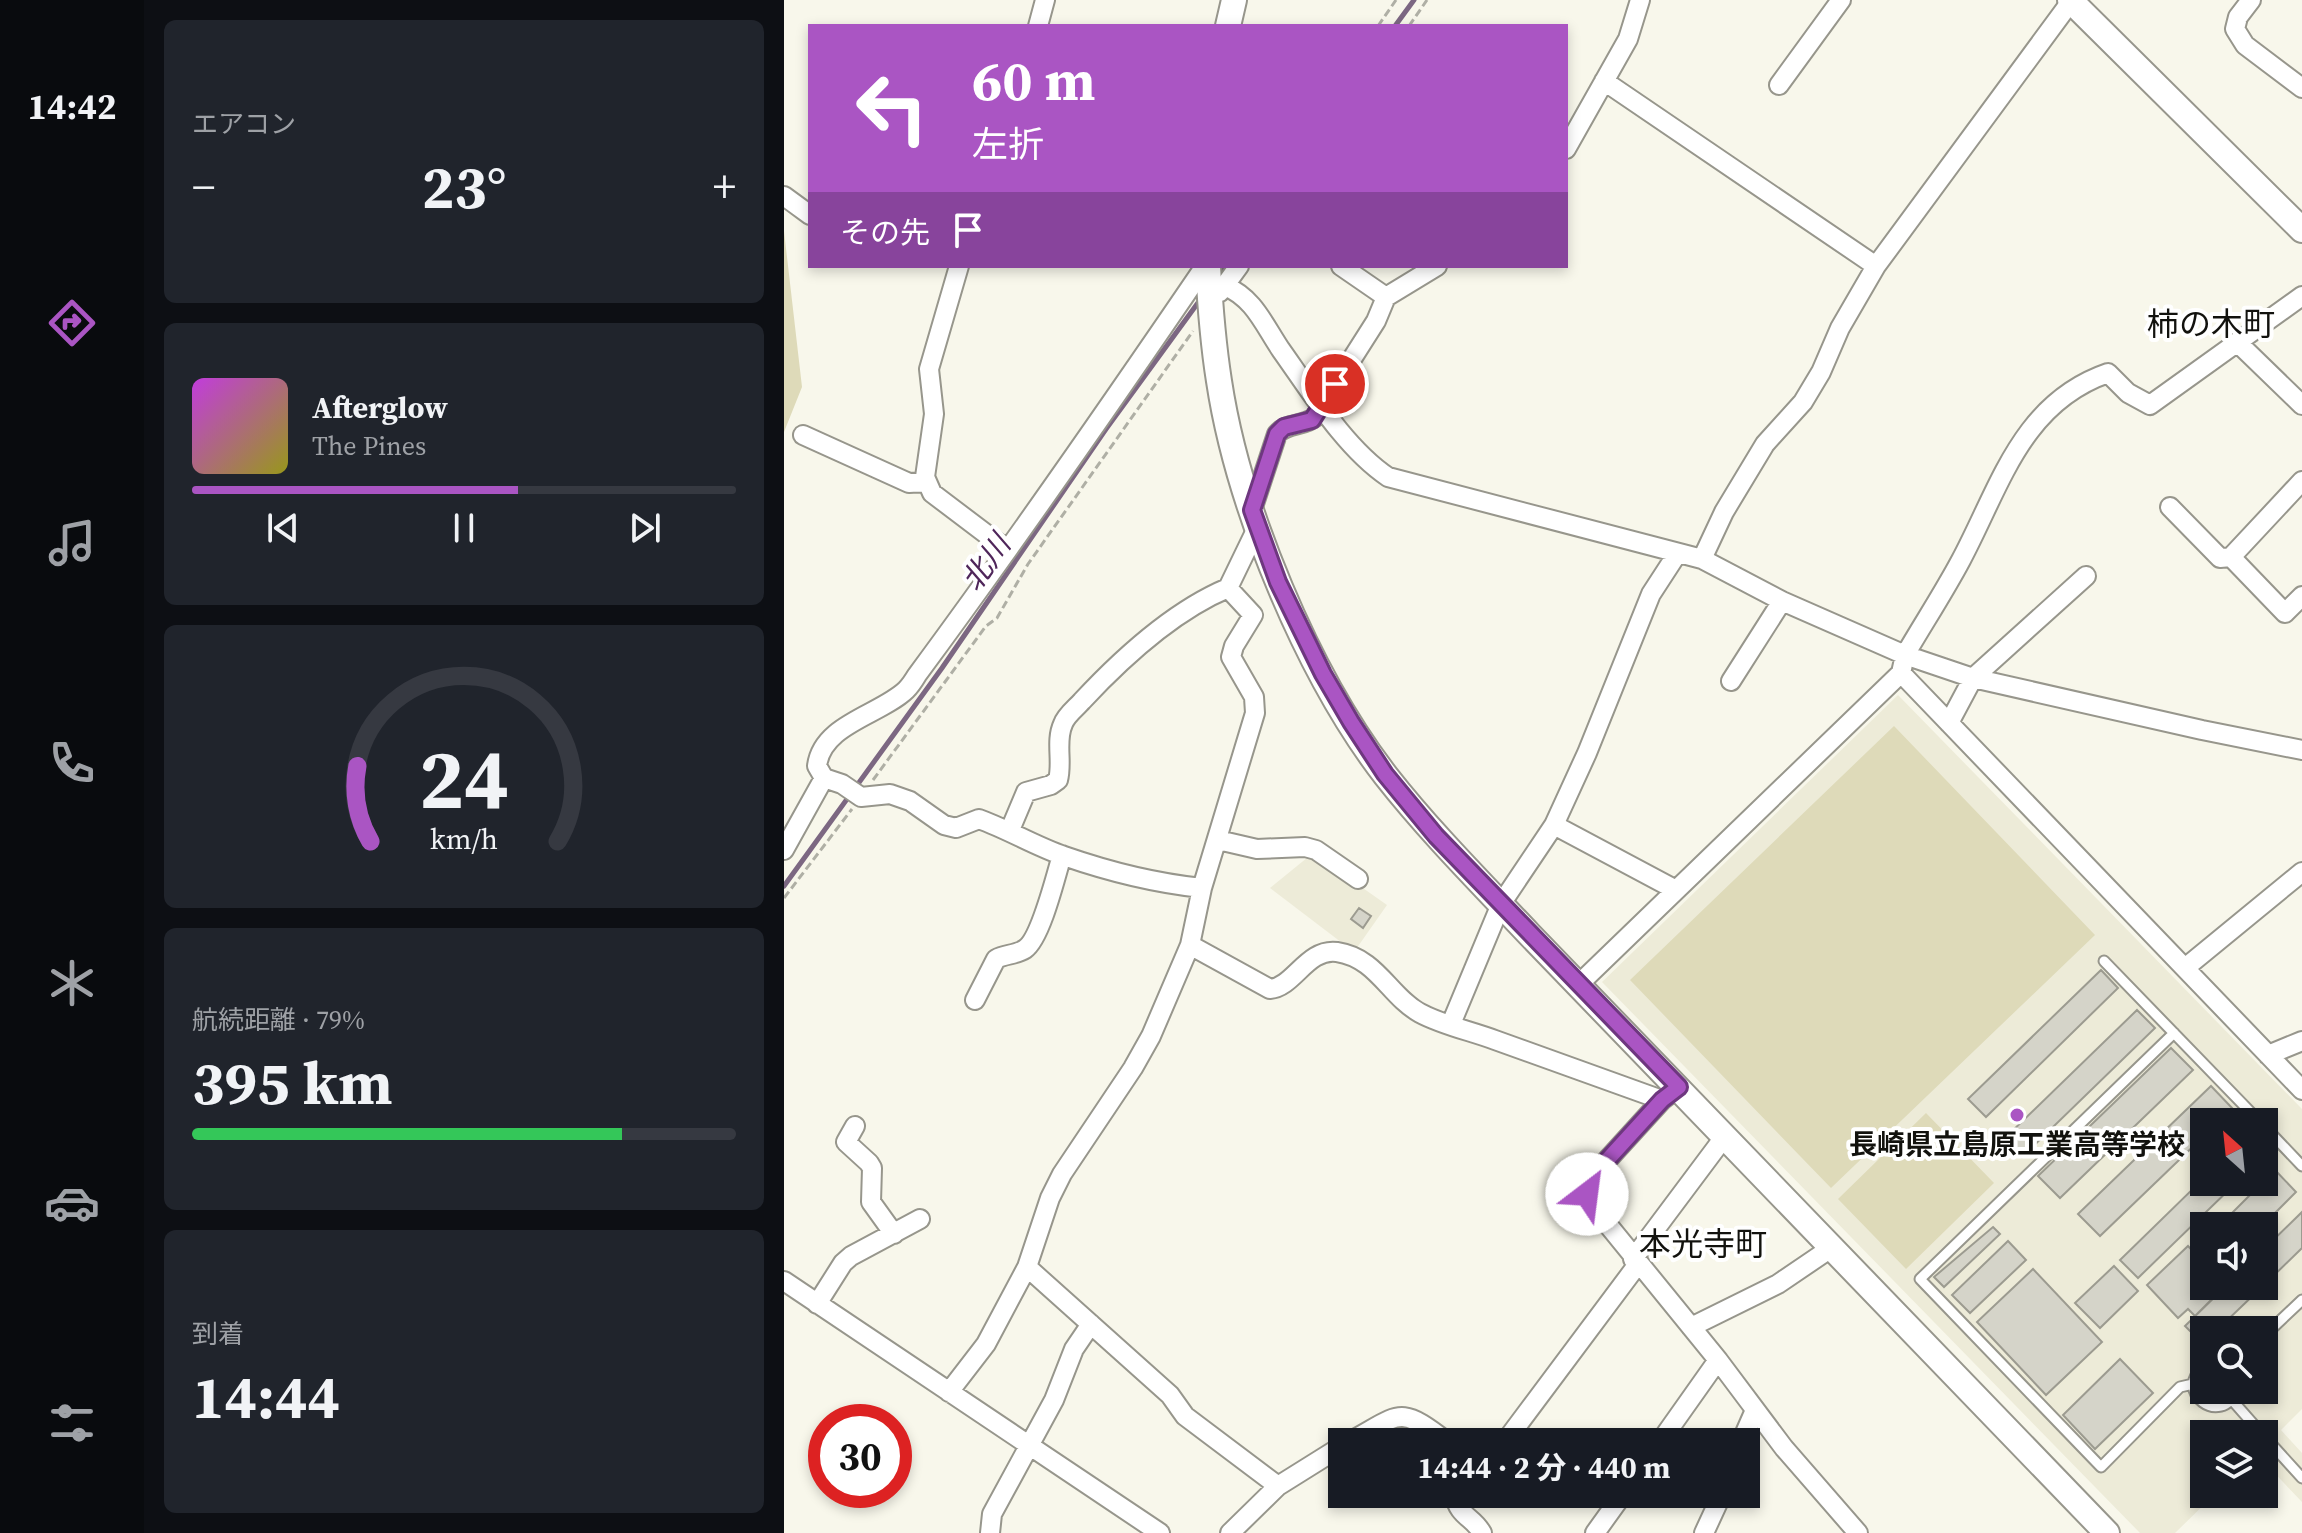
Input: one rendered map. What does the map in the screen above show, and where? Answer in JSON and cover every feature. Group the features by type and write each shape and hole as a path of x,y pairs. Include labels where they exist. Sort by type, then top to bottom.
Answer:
{"street":[{"path":"1039,24 1045,0"},
{"path":"1228,24 1234,0"},
{"path":"1568,145 1628,39 1640,0"},
{"path":"1779,85 1841,0"},
{"path":"1702,559 1724,512 1765,444 1803,402 1821,372 1840,328 1876,266 2071,0 2302,230"},
{"path":"2251,0 2238,17 2235,29 2245,45 2302,88"},
{"path":"1604,81 1876,266"},
{"path":"784,196 808,214"},
{"path":"956,268 929,369 934,414 926,482 932,493 1006,549"},
{"path":"1202,888 1154,883 1062,855 979,819 956,828 944,825 910,801 890,794 853,792 824,778 817,766 824,746 843,729 905,691 1006,549 1211,281 1235,268"},
{"path":"1344,268 1386,297"},
{"path":"1010,830 1026,792 1058,780 1061,729 1067,717 1103,679 1179,615 1228,588 1255,518 1277,434 1284,427 1312,420 1376,321 1386,297 1434,268"},
{"path":"1211,281 1250,301 1321,405 1367,463 1388,477 1702,559 1903,664 2302,750"},
{"path":"1211,281 1221,395 1230,437 1255,518 1278,582 1323,674 1385,774 1436,836 1578,985 1670,1094 1725,1136 2107,1533"},
{"path":"1578,985 1903,664 1961,560 2006,463 2044,414 2082,382 2108,373 2128,393 2150,405 2302,296"},
{"path":"2237,342 2302,405"},
{"path":"803,435 909,483 926,482"},
{"path":"2170,507 2220,558 2231,557 2302,481"},
{"path":"1451,1024 1501,904 1554,825 1587,753 1651,594 1677,554"},
{"path":"2231,557 2285,613 2302,596"},
{"path":"1949,723 1973,678 2086,576"},
{"path":"949,1392 986,1344 1027,1267 1050,1198 1062,1174 1151,1036 1190,945 1202,888 1255,713 1254,697 1231,657 1234,646 1253,615 1228,588"},
{"path":"1731,681 1782,601"},
{"path":"1903,664 1949,723 2302,1090"},
{"path":"784,850 824,778"},
{"path":"1554,825 1676,890"},
{"path":"1218,840 1257,849 1305,847 1316,850 1358,879"},
{"path":"975,1000 996,959 1024,950 1032,942 1062,855"},
{"path":"2185,968 2302,872"},
{"path":"1190,945 1270,989 1278,988 1301,966 1319,955 1334,951 1354,956 1375,970 1420,1013 1670,1094"},
{"path":"2268,1055 2302,1041"},
{"path":"1670,1094 1590,1179 1587,1187 1591,1204 1718,1360 1784,1448 1858,1533"},
{"path":"855,1126 846,1142 869,1163 873,1174 871,1202 894,1234"},
{"path":"1515,1428 1725,1136"},
{"path":"817,1304 843,1263 851,1256 920,1219"},
{"path":"1691,1327 1778,1284 1831,1248"},
{"path":"1027,1267 1170,1395 1185,1416 1278,1486"},
{"path":"784,1281 1160,1533"},
{"path":"990,1533 992,1514 1054,1400 1074,1349 1091,1324"},
{"path":"1670,1428 1718,1360"},
{"path":"1747,1428 1755,1410"},
{"path":"1375,1428 1402,1416 1418,1420 1429,1428"},
{"path":"1230,1533 1278,1486 1328,1455"},
{"path":"1460,1508 1482,1533"},
{"path":"1595,1533 1613,1508"},
{"path":"1704,1533 1716,1508"}],"lane":[{"path":"2104,961 2247,1108"},
{"path":"2174,1033 1920,1279 2101,1467 2180,1387 2190,1385"},
{"path":"2278,1141 2302,1166"},
{"path":"2278,1323 2302,1300"},
{"path":"2207,1404 2226,1404"},
{"path":"2236,1404 2250,1420"},
{"path":"2278,1452 2302,1478"}],"path":[{"path":"1379,24 1396,0"},
{"path":"1410,24 1427,0"},
{"path":"784,898 853,792 986,626 997,618 1026,562 1193,330"}],"shaded area":[{"path":"784,231 802,387 784,432"},
{"name":"長崎県立島原工業高等学校","path":"1898,695 2302,1109 2302,1409 2281,1430 2302,1453 2302,1502 2278,1477 2278,1420 2190,1420 2190,1508 2201,1508 2175,1533 2140,1533 1602,982"},
{"path":"1894,726 2095,935 1831,1188 1630,980"},
{"path":"1313,853 1387,905 1354,952 1270,888"},
{"path":"1926,1113 1994,1183 1906,1269 1838,1199"}],"building":[{"path":"1359,908 1371,916 1363,928 1351,919"},
{"path":"2101,970 2118,988 1986,1117 1968,1099"},
{"path":"2137,1010 2155,1028 2022,1157 2004,1139"},
{"path":"2171,1048 2193,1070 2060,1198 2038,1176"},
{"path":"2211,1086 2232,1108 2190,1108 2190,1149 2100,1236 2078,1214"},
{"path":"2278,1173 2296,1192 2276,1212 2233,1212 2249,1196 2278,1196"},
{"path":"2190,1192 2190,1196 2223,1196 2206,1212 2190,1212 2190,1228 2138,1278 2120,1260"},
{"path":"2302,1212 2302,1248 2278,1271 2278,1235"},
{"path":"1993,1227 2000,1234 1944,1287 1934,1277"},
{"path":"2008,1241 2026,1260 1970,1313 1952,1295"},
{"path":"2188,1246 2190,1300 2211,1300 2195,1316 2188,1309 2178,1318 2147,1285"},
{"path":"2114,1266 2138,1291 2100,1328 2075,1303"},
{"path":"2033,1269 2102,1342 2046,1395 1977,1322"},
{"path":"2212,1300 2248,1300 2232,1316 2195,1316"},
{"path":"2120,1359 2153,1393 2095,1449 2063,1415"}],"waterway":[{"name":"北川","path":"1396,24 1414,0"},
{"name":"北川","path":"1218,276 1224,268"},
{"name":"北川","path":"784,886 942,668 1106,429 1200,300"}],"place":[{"name":"長崎県立島原工業高等学校","path":"2017,1115"}],"district":[{"name":"柿の木町","path":"2211,324"},
{"name":"本光寺町","path":"1703,1244"}],"route":[{"path":"1335,384 1312,420 1284,427 1277,434 1252,510 1278,582 1323,674 1385,774 1436,836 1679,1087 1662,1100 1590,1179 1587,1194"}]}
